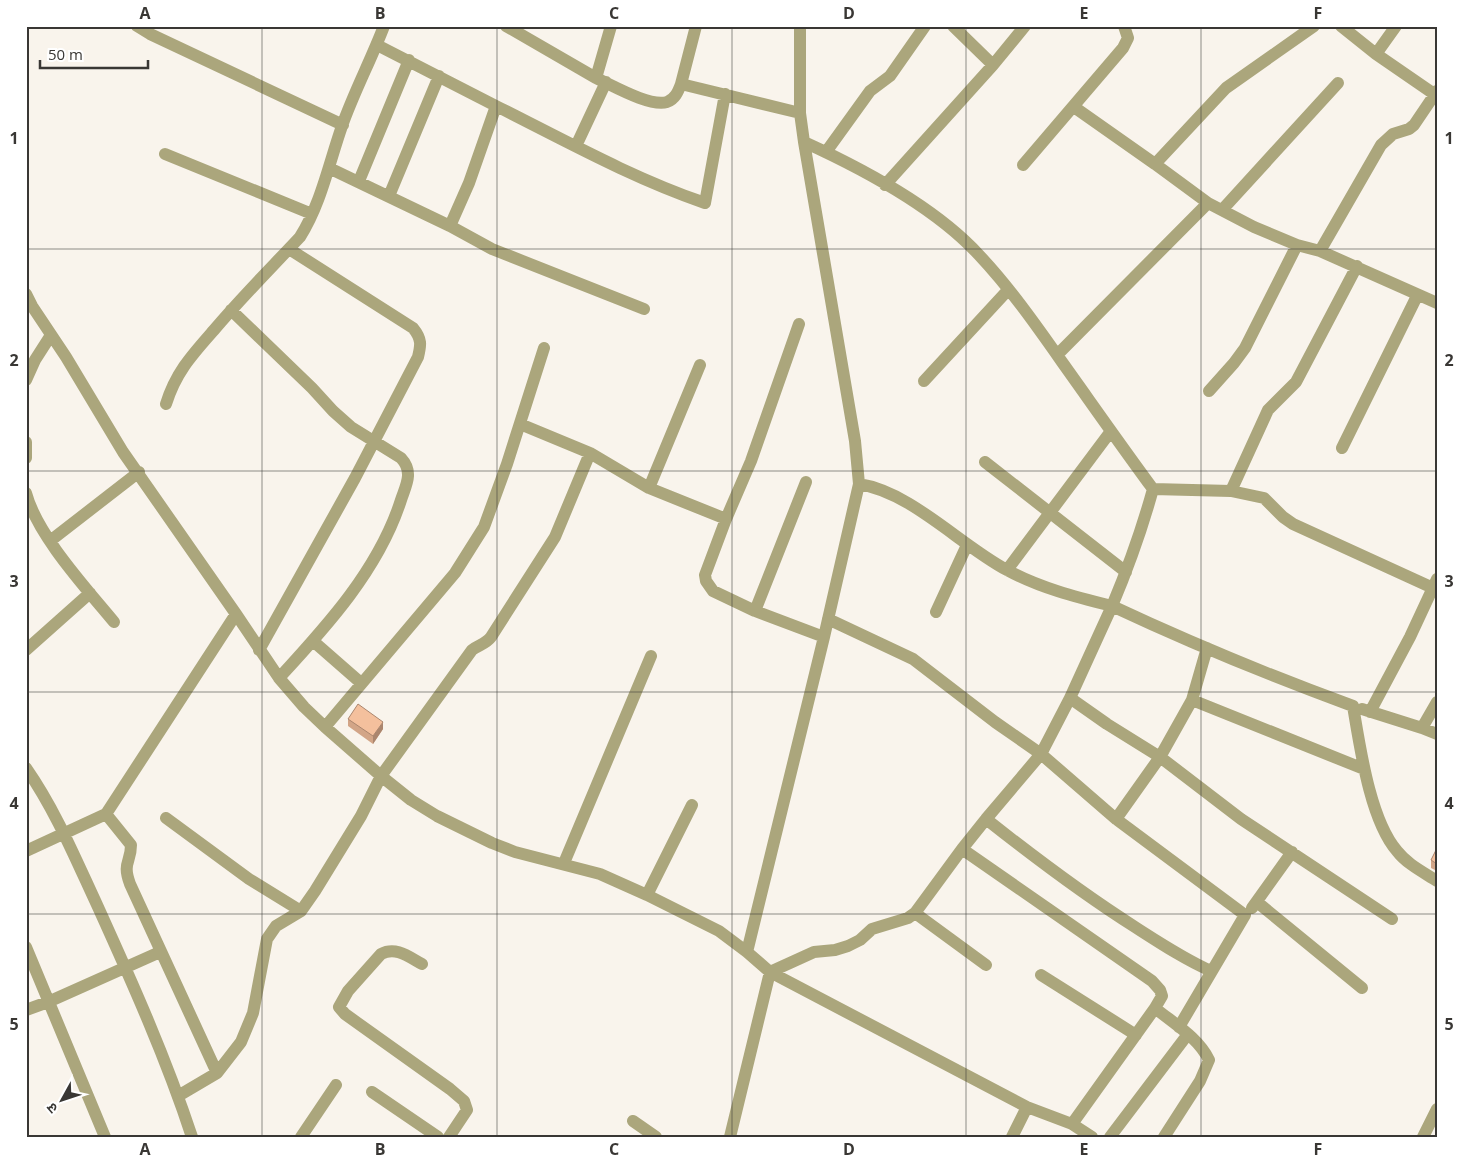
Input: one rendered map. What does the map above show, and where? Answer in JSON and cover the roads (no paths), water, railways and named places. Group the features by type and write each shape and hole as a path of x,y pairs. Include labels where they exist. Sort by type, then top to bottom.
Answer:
{"street":[{"path":"137,26 150,34 343,124"},
{"path":"166,404 180,370 231,310 300,237 312,214 343,124 384,26"},
{"path":"506,26 601,80 644,99 662,102 672,99 677,95 696,26"},
{"path":"576,146 601,80 612,26"},
{"path":"747,952 824,636 858,484 855,441 800,113 800,26"},
{"path":"826,152 870,91 890,76 925,26"},
{"path":"953,26 993,65"},
{"path":"885,185 993,65 1024,26"},
{"path":"1023,165 1123,48 1128,38 1124,26"},
{"path":"1155,164 1226,88 1314,26"},
{"path":"1320,251 1381,145 1393,134 1409,129 1436,94 1376,54 1342,26"},
{"path":"1376,54 1396,26"},
{"path":"376,45 576,146 672,191 705,202 725,94"},
{"path":"359,181 409,60"},
{"path":"389,196 439,76"},
{"path":"1222,210 1338,83"},
{"path":"681,84 800,113"},
{"path":"450,226 469,183 496,106"},
{"path":"1074,107 1208,203 1254,227 1298,245 1320,251 1356,266 1417,296 1437,303"},
{"path":"804,142 885,185 946,225 978,254 1018,300 1153,489"},
{"path":"165,154 312,214"},
{"path":"329,168 450,226 492,249 644,309"},
{"path":"1057,355 1208,203"},
{"path":"1209,391 1245,348 1298,245"},
{"path":"259,650 355,478 418,357 421,343 420,338 407,325 384,312 289,249"},
{"path":"1231,491 1268,410 1296,382 1356,266"},
{"path":"924,381 1008,290"},
{"path":"26,294 29,309 51,335 123,452 139,472 279,678 304,707 325,727 411,800 436,816 492,843 515,852 564,863 600,874 647,895 719,931 770,972 1028,1107 1072,1124 1092,1137"},
{"path":"1342,448 1417,296"},
{"path":"231,310 312,388 333,411 351,426 401,458 406,464 409,477 398,511 380,549 364,574 313,641 279,678"},
{"path":"799,324 751,461 706,569 706,581 713,591 755,611 824,636"},
{"path":"26,380 35,360 51,335"},
{"path":"325,727 455,573 484,527 544,348"},
{"path":"649,488 700,365"},
{"path":"520,424 590,453 649,488 726,519"},
{"path":"1007,570 1111,431"},
{"path":"26,442 26,458"},
{"path":"178,1096 217,1073 241,1042 253,1013 267,939 270,933 282,921 301,910 315,891 361,816 381,776 474,648 492,637 555,537 571,503 590,453"},
{"path":"985,462 1126,572"},
{"path":"50,542 139,472"},
{"path":"755,611 806,482"},
{"path":"858,484 886,491 918,510 1007,570 1051,590 1112,606 1185,640 1281,680 1437,734"},
{"path":"1153,489 1231,491 1264,498 1293,524 1435,583 1410,637 1370,712"},
{"path":"770,972 814,952 835,950 848,946 860,940 872,930 908,918 915,913 962,849 1041,754 1070,698 1112,606 1126,572 1153,489"},
{"path":"26,494 50,542 114,622"},
{"path":"936,612 968,545"},
{"path":"29,643 90,593"},
{"path":"26,851 106,814 236,614"},
{"path":"828,619 913,659 995,722 1041,754 1116,819 1245,915"},
{"path":"313,641 362,683"},
{"path":"1116,819 1160,757 1192,700 1207,648"},
{"path":"564,863 651,656"},
{"path":"1070,698 1160,757 1240,819 1392,919"},
{"path":"1192,700 1364,769"},
{"path":"1422,728 1437,702"},
{"path":"1353,706 1364,769 1381,825 1398,853 1437,881"},
{"path":"26,768 64,834 125,967 178,1096 192,1137"},
{"path":"647,895 692,805"},
{"path":"106,814 131,845 126,865 127,876 160,952 217,1073"},
{"path":"166,818 249,880 301,910"},
{"path":"986,819 1039,860 1112,912 1178,954 1211,971"},
{"path":"962,849 1157,985 1162,996 1072,1124"},
{"path":"1110,1137 1184,1031 1211,971 1245,915 1257,902 1292,852"},
{"path":"1257,902 1362,988"},
{"path":"915,913 986,964"},
{"path":"26,947 105,1137"},
{"path":"422,964 395,950 381,954 348,991 339,1007 345,1014 419,1066 464,1101 467,1110 449,1137"},
{"path":"26,1010 160,952"},
{"path":"730,1137 770,972"},
{"path":"1041,974 1136,1035"},
{"path":"1155,1008 1184,1031 1206,1053 1209,1060 1200,1082 1164,1137"},
{"path":"301,1137 336,1085"},
{"path":"372,1092 438,1137"},
{"path":"1012,1137 1028,1107"},
{"path":"1423,1137 1437,1109"},
{"path":"633,1121 656,1137"}]}
